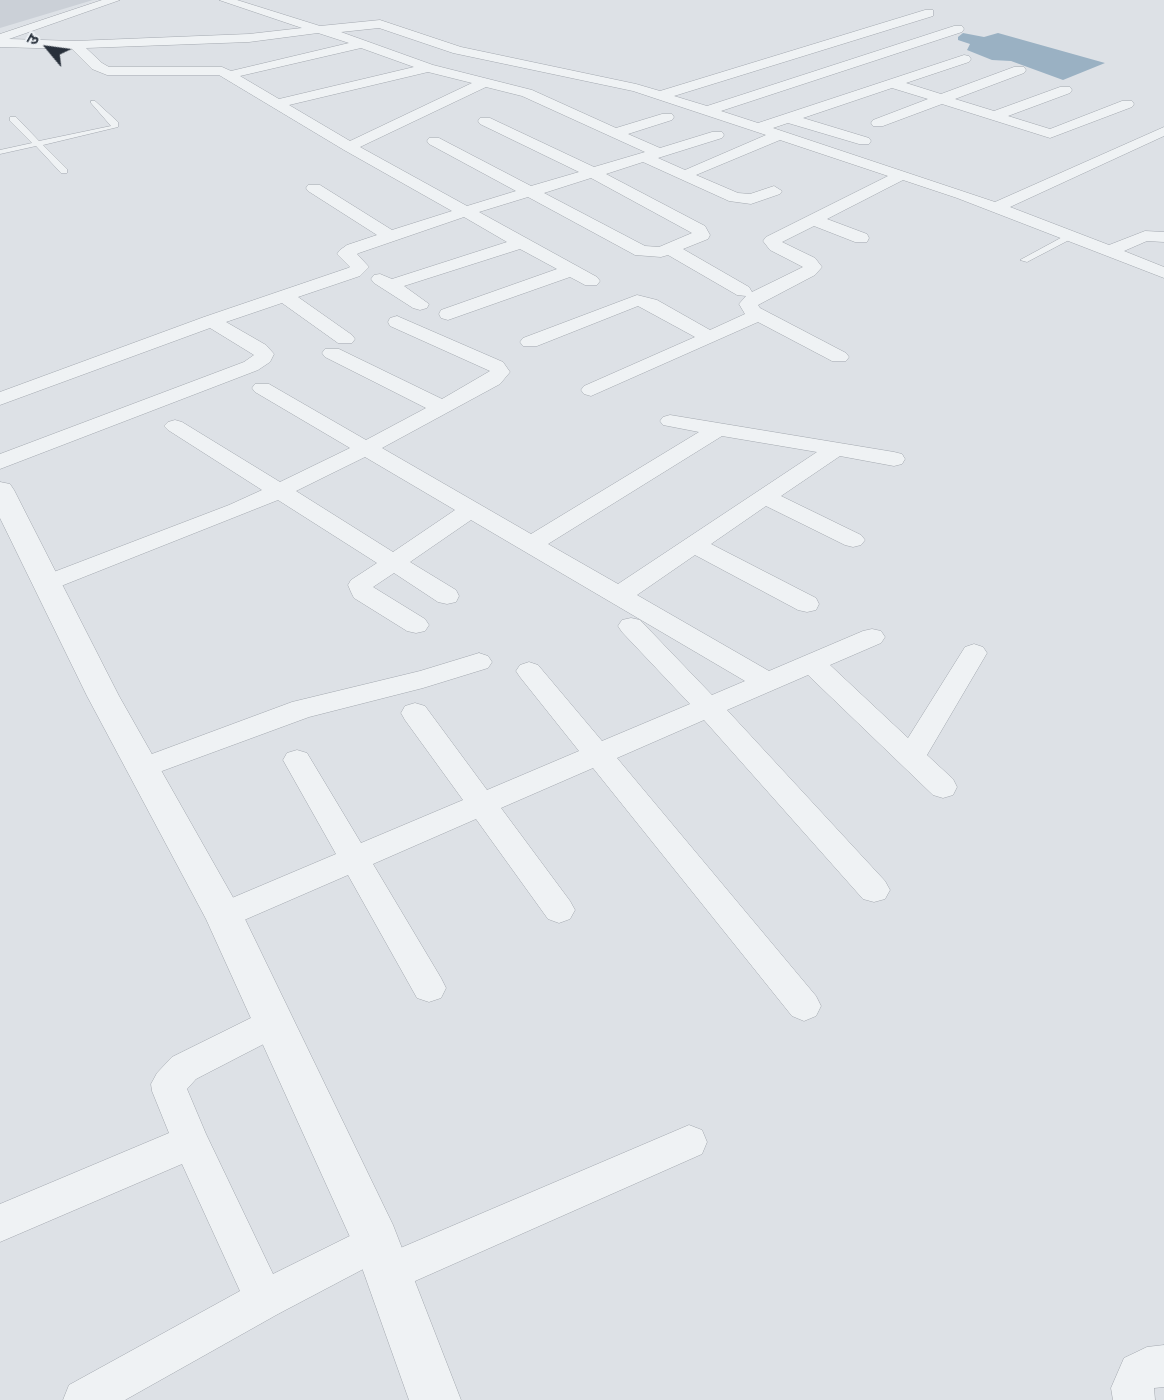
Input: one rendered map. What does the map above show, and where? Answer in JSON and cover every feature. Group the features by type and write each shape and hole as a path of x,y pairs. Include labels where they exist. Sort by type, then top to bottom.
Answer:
{"street":[{"path":"0,38 114,0"},
{"path":"225,0 323,30 428,68 539,97 615,133 651,155 735,198 751,199 774,191"},
{"path":"660,96 929,13"},
{"path":"915,17 973,34"},
{"path":"0,43 75,45 249,38 380,24 458,50 610,82 660,96 995,208 1164,273"},
{"path":"707,111 958,29"},
{"path":"840,39 884,55"},
{"path":"229,75 361,44"},
{"path":"75,45 97,66 107,70 214,69 229,75 349,147 591,281"},
{"path":"758,128 964,59"},
{"path":"277,104 428,68"},
{"path":"878,123 1019,70"},
{"path":"349,147 486,82"},
{"path":"892,83 1068,141"},
{"path":"995,116 1065,90"},
{"path":"1050,134 1127,104"},
{"path":"615,133 667,117"},
{"path":"788,118 864,141"},
{"path":"434,141 641,251 654,253 670,249 699,237 702,232 593,173 485,121"},
{"path":"995,208 1164,131"},
{"path":"420,304 360,267 347,257 349,251 467,211 717,135"},
{"path":"692,171 780,135"},
{"path":"1088,148 1110,156"},
{"path":"839,357 759,315 749,308 751,300 813,267 809,262 776,246 772,241 901,175"},
{"path":"314,188 391,237"},
{"path":"813,220 861,238"},
{"path":"1108,252 1145,236 1164,237"},
{"path":"390,285 523,242"},
{"path":"670,249 742,291"},
{"path":"0,399 211,321 354,272 360,267"},
{"path":"448,314 572,270"},
{"path":"284,296 338,346 441,407"},
{"path":"530,342 638,300 650,304 709,338"},
{"path":"591,390 759,315"},
{"path":"0,462 251,366 263,358 264,354 259,349 211,321"},
{"path":"47,583 279,491 365,449 498,376 500,369 397,322"},
{"path":"262,388 768,682"},
{"path":"670,421 894,459"},
{"path":"175,426 447,596"},
{"path":"530,545 719,429"},
{"path":"618,596 836,449"},
{"path":"765,497 853,540"},
{"path":"2,498 104,696 224,915 382,1257 435,1400"},
{"path":"416,626 360,589 363,581 470,510"},
{"path":"694,544 807,604"},
{"path":"631,626 874,890"},
{"path":"224,915 872,637"},
{"path":"911,757 974,653"},
{"path":"143,768 302,709 423,679 479,662"},
{"path":"812,663 943,787"},
{"path":"529,671 804,1006"},
{"path":"415,713 559,910"},
{"path":"297,760 429,987"},
{"path":"264,1300 191,1142 169,1084 174,1076 184,1068 273,1022"},
{"path":"0,1223 191,1142"},
{"path":"84,1400 264,1300 690,1142"},
{"path":"1134,1400 1132,1388 1139,1373 1147,1368 1164,1366"}],"lane":[{"path":"0,152 114,127 115,124 93,102"},
{"path":"13,119 64,171"},
{"path":"1024,260 1068,237"}],"shaded area":[{"path":"0,0 93,0 0,28"}],"water":[{"path":"963,33 984,37 998,33 1105,63 1063,80 1011,61 992,60 967,50 970,44 958,40"}]}
